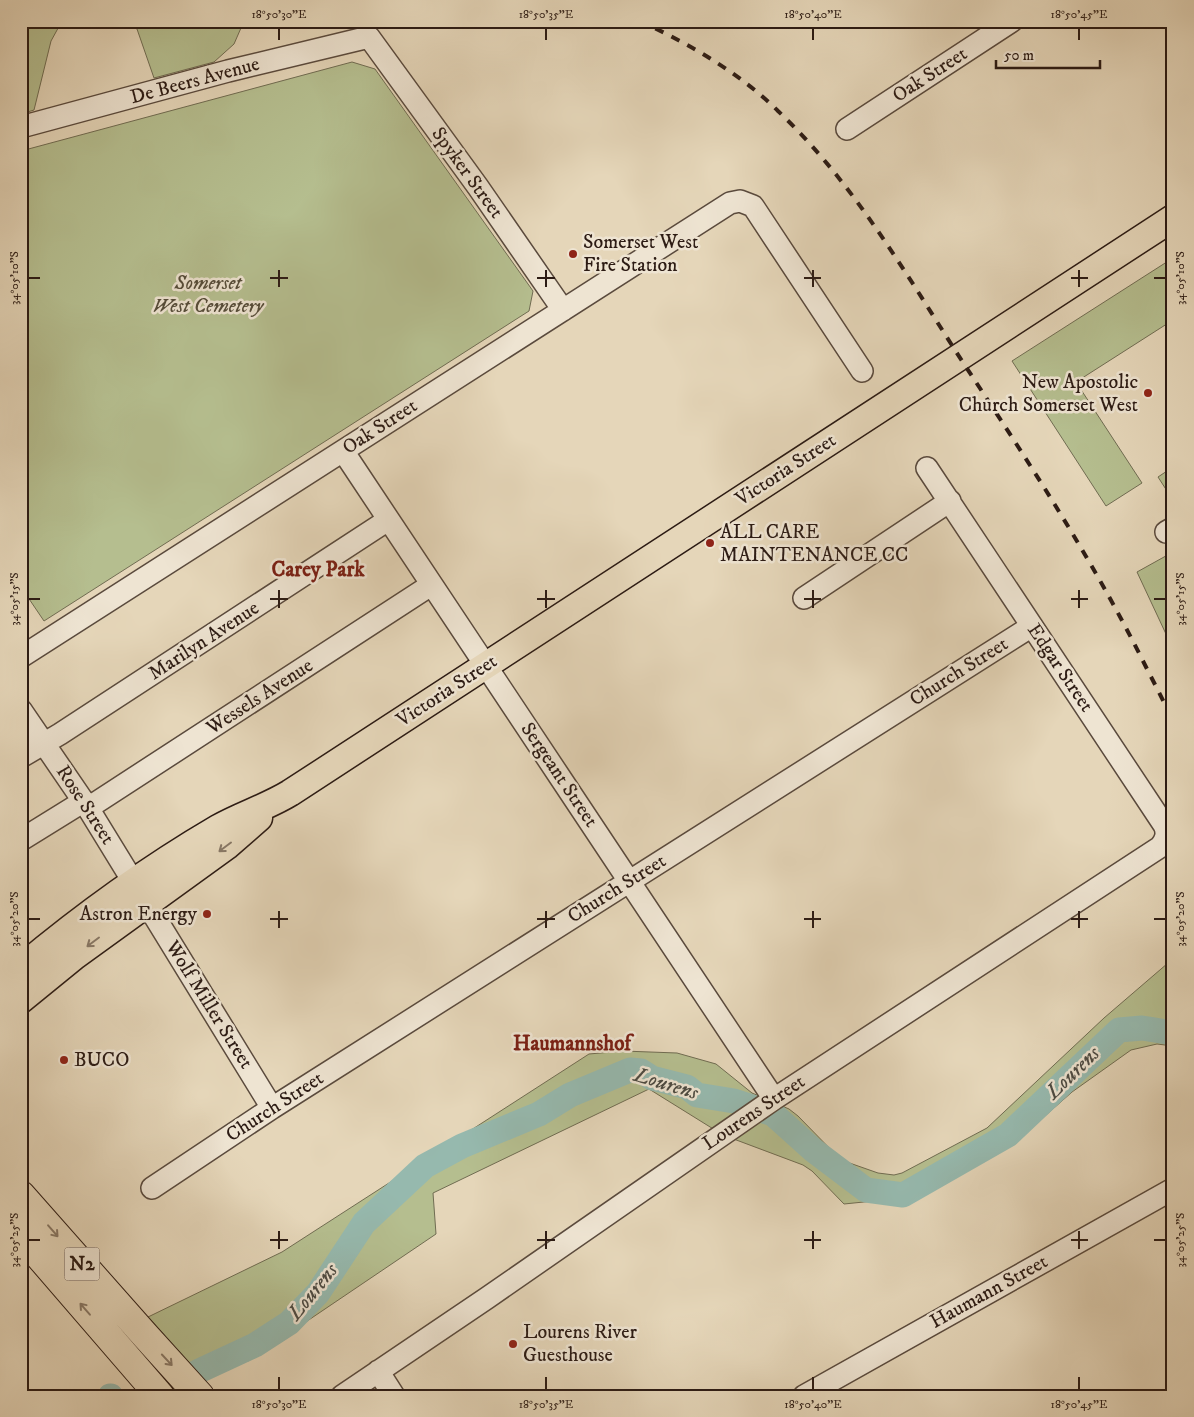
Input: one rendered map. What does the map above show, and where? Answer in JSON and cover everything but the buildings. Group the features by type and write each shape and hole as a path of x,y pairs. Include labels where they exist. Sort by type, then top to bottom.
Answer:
{"highway":[{"name":"N2","path":"21,1195 196,1391"},
{"name":"N2","path":"21,1235 160,1396"}],"main road":[{"name":"Victoria Street","path":"21,968 83,918 140,892 227,846 274,803 1173,218"},
{"name":"Victoria Street","path":"21,1000 75,956 140,892"}],"street":[{"name":"Oak Street","path":"847,129 1012,21"},
{"name":"De Beers Avenue","path":"21,127 237,69 369,37"},
{"name":"Spyker Street","path":"369,37 483,194 563,310"},
{"name":"Oak Street","path":"21,658 730,203 740,201 753,206 862,371"},
{"name":"Sergeant Street","path":"343,451 630,881 769,1102"},
{"name":"Edgar Street","path":"928,468 1164,825 1166,835"},
{"path":"804,598 950,502"},
{"name":"Marilyn Avenue","path":"21,757 44,744 388,520"},
{"name":"Wessels Avenue","path":"21,840 86,805 431,585"},
{"name":"Church Street","path":"152,1188 272,1108 1032,626"},
{"name":"Rose Street","path":"21,710 86,805 140,892"},
{"name":"Lourens Street","path":"342,1396 487,1298 769,1102 1160,848 1166,835"},
{"name":"Wolf Miller Street","path":"140,892 272,1108"},
{"name":"Haumann Street","path":"804,1396 1173,1189"},
{"path":"378,1371 394,1396"}],"green space":[{"path":"21,21 62,21 51,41 34,110 21,114"},
{"path":"125,21 244,21 234,44 214,62 154,78 137,29"},
{"name":"Somerset West Cemetery","path":"352,62 375,69 533,291 529,311 44,621 21,587 21,151"},
{"path":"1173,258 1173,320 1076,382 1142,483 1106,506 1012,361"},
{"path":"1173,467 1173,491 1169,494 1158,477"},
{"path":"1173,552 1173,649 1137,572"},
{"path":"1173,962 1173,1046 1157,1044 1131,1050 1072,1092 1028,1131 1003,1148 913,1197 844,1204 812,1171 803,1165 723,1135 649,1089 433,1193 436,1234 248,1361 244,1357 205,1381 148,1317 282,1252 589,1054 623,1051 677,1053 716,1064 752,1093 789,1109 841,1160 878,1173 894,1175 902,1173 987,1128 1104,1018 1168,963"}],"waterway":[{"name":"Lourens","path":"155,1396 199,1371 255,1345 289,1323 318,1293 364,1223 425,1166 462,1146 539,1114 570,1095 630,1070 641,1071 652,1078 687,1087 697,1095 734,1101 773,1114 813,1150 866,1190 903,1195 1008,1135 1119,1030 1142,1028 1173,1033"}],"railway":[{"path":"639,21 713,60 763,97 806,139 856,200 879,232 1058,510 1123,622 1173,722"}],"place":[{"name":"Somerset West Fire Station","path":"573,254"},
{"name":"New Apostolic Church Somerset West","path":"1148,393"},
{"name":"ALL CARE MAINTENANCE CC","path":"710,543"},
{"name":"Astron Energy","path":"207,914"},
{"name":"BUCO","path":"64,1060"},
{"name":"Lourens River Guesthouse","path":"513,1344"}],"district":[{"name":"Carey Park","path":"318,570"},
{"name":"Haumannshof","path":"572,1044"}]}
